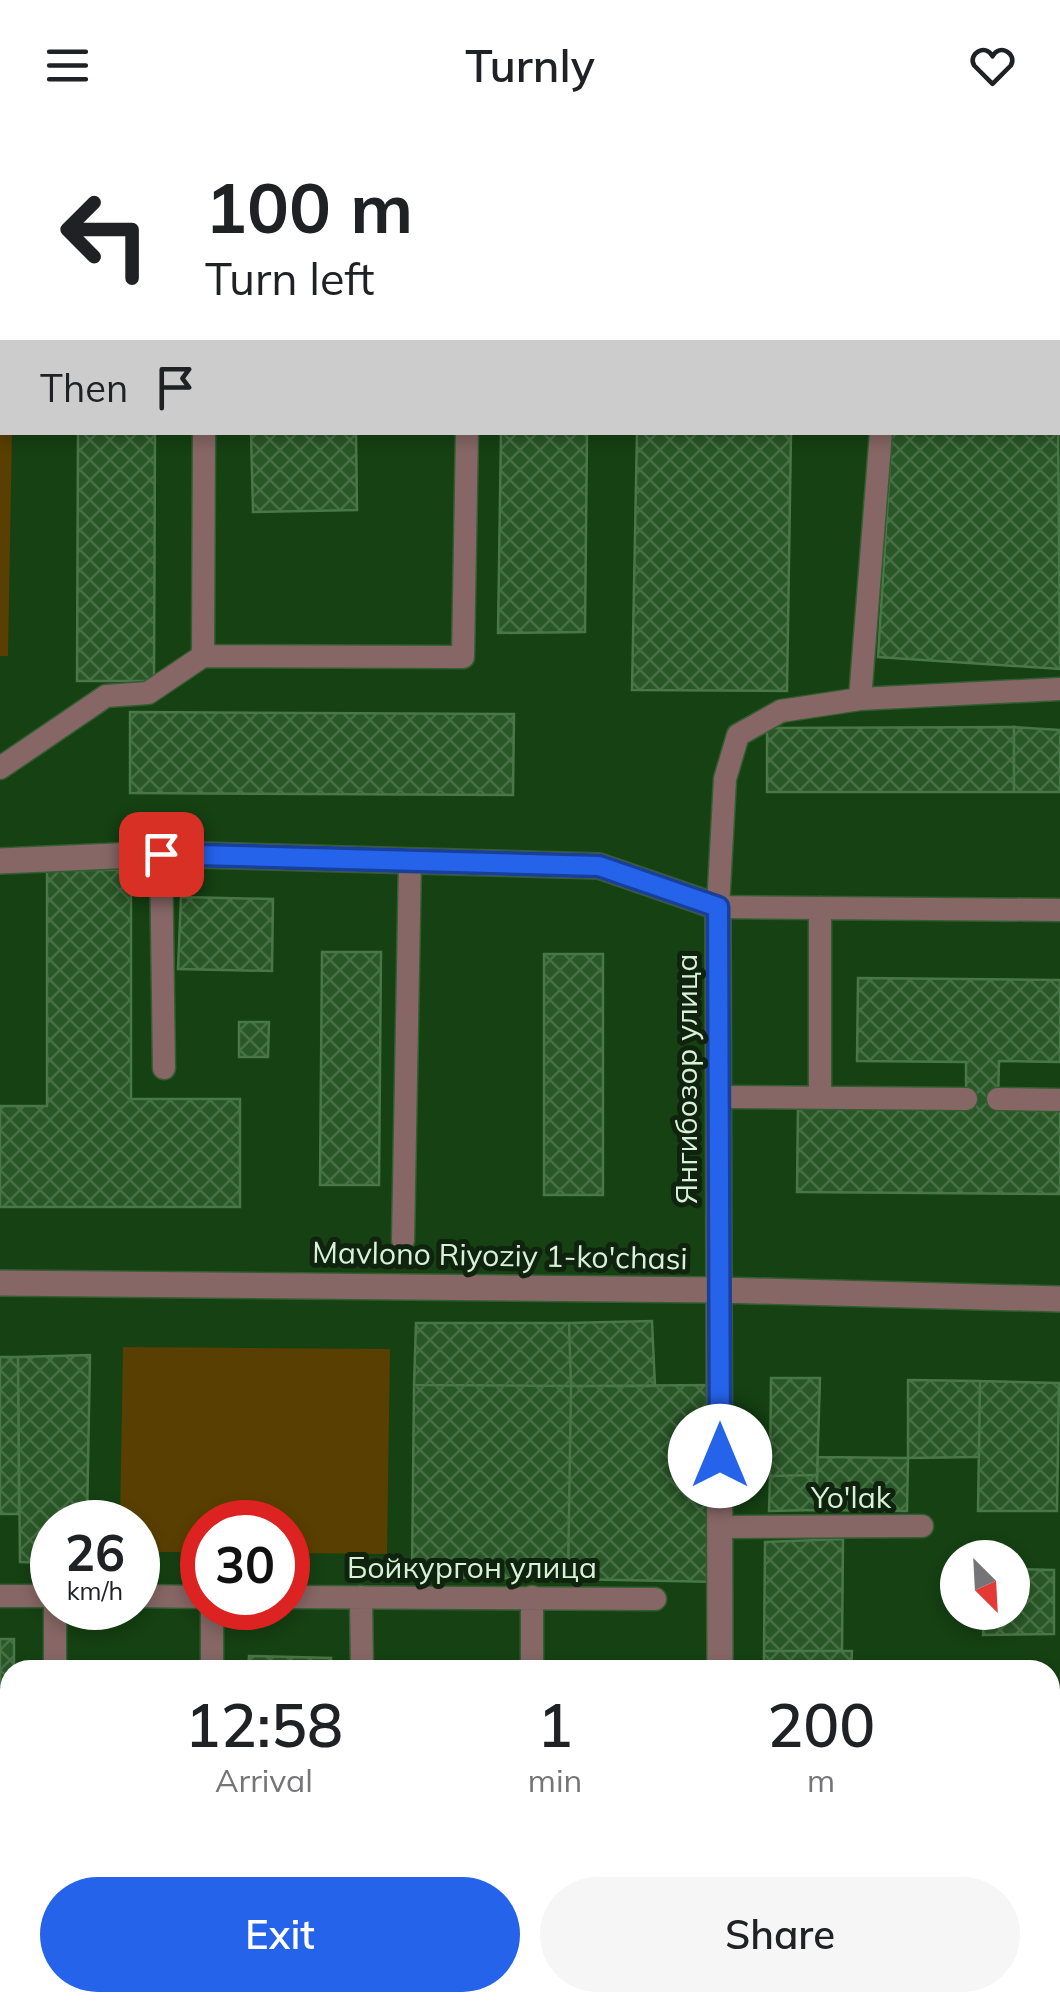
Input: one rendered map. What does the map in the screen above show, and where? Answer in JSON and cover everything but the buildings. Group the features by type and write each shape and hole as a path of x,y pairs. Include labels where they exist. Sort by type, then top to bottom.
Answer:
{"street":[{"path":"0,861 161,854 599,866 718,907"},
{"name":"Янгибозор улица","path":"718,907 720,1660"},
{"name":"Mavlono Riyoziy 1-ko'chasi","path":"0,1283 720,1290 1060,1299"}],"lane":[{"path":"203,656 204,435"},
{"path":"0,768 106,696 148,693 203,656 463,657 467,435"},
{"path":"860,699 881,435"},
{"path":"1060,689 860,699 781,711 738,734 725,779 718,907 1060,910"},
{"path":"161,854 164,1068"},
{"path":"404,1240 410,860"},
{"path":"820,908 820,1098"},
{"path":"719,1097 966,1099"},
{"path":"998,1099 1060,1100"},
{"name":"Yo'lak","path":"720,1527 922,1526"},
{"path":"0,1596 30,1596"},
{"name":"Бойкургон улица","path":"310,1597 656,1598"},
{"path":"361,1597 362,1660"},
{"path":"532,1597 532,1660"},
{"path":"55,1630 55,1660"},
{"path":"212,1630 212,1660"}],"shaded area":[{"path":"0,435 12,435 8,656 0,656"},
{"path":"123,1347 390,1349 387,1554 310,1553 310,1500 180,1500 180,1552 160,1552 160,1500 120,1500"}],"route":[{"path":"161,854 599,866 718,907 720,1456"}]}
